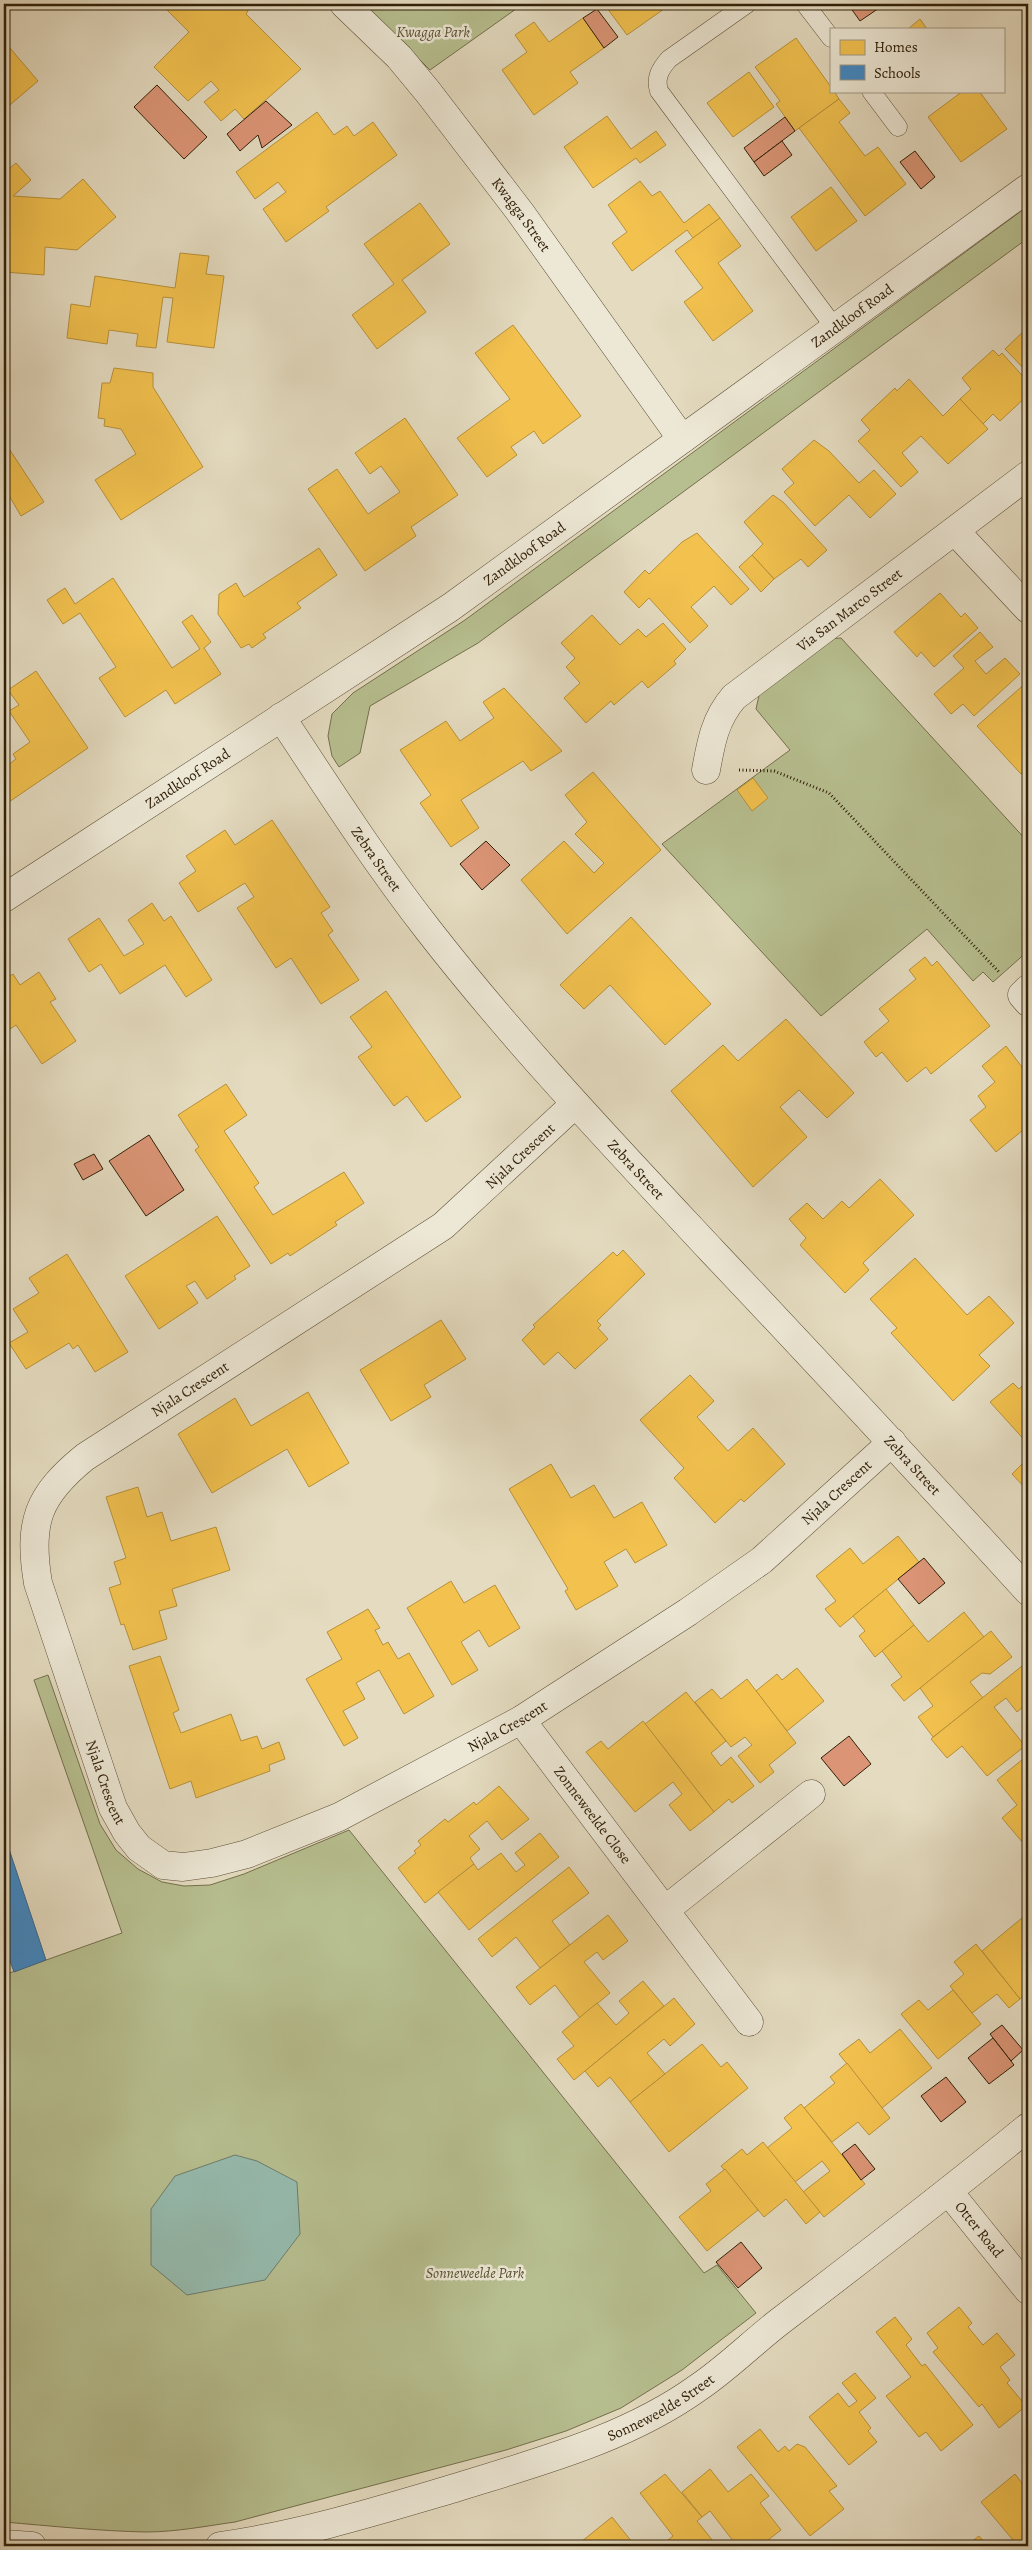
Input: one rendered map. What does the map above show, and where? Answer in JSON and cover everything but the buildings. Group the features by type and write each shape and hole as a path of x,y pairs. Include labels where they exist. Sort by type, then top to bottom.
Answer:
{"street":[{"name":"Kwagga Street","path":"344,4 399,57 428,92 520,212 682,439"},
{"name":"Zandkloof Road","path":"4,898 451,607 1028,188"},
{"name":"Via San Marco Street","path":"706,770 714,730 722,711 734,697 1028,475"},
{"path":"954,530 1028,609"},
{"name":"Zebra Street","path":"281,717 369,850 429,931 497,1015 575,1104 892,1442 1028,1591"},
{"name":"Njala Crescent","path":"575,1104 443,1226 84,1457 71,1468 46,1497 36,1524 32,1550 38,1583 114,1808 127,1833 139,1848 163,1865 183,1867 212,1864 256,1850 339,1816 521,1720 688,1612 762,1560 892,1442"},
{"name":"Zonneweelde Close","path":"521,1720 749,2022"},
{"path":"665,1910 811,1794"},
{"name":"Sonneweelde Street","path":"220,2546 273,2539 366,2514 550,2459 569,2453 652,2415 699,2388 770,2329 949,2192 1028,2127"},
{"name":"Otter Road","path":"949,2192 1028,2290"}],"lane":[{"path":"747,4 669,59 662,66 657,84 659,91 835,328"},
{"path":"805,4 830,37"},
{"path":"872,92 898,127"}],"path":[{"path":"706,770 774,771 829,793 1026,996"}],"green space":[{"name":"Kwagga Park","path":"364,4 523,4 430,70"},
{"path":"1028,206 1028,238 478,643 370,706 360,753 339,767 332,756 328,736 332,714 353,693 465,620"},
{"path":"841,638 1028,842 1028,951 993,982 983,972 973,981 927,929 821,1016 662,844 790,750 756,709 760,691 828,639"},
{"name":"Sonneweelde Park","path":"48,1675 100,1824 116,1850 138,1869 162,1882 184,1886 210,1885 244,1874 349,1830 704,2273 717,2265 756,2313 682,2370 621,2408 566,2431 506,2450 235,2522 202,2527 146,2532 4,2522 4,1975 122,1933 34,1680"}],"water":[{"path":"235,2155 257,2161 297,2182 300,2234 265,2280 187,2295 151,2265 151,2209 175,2176"}]}
